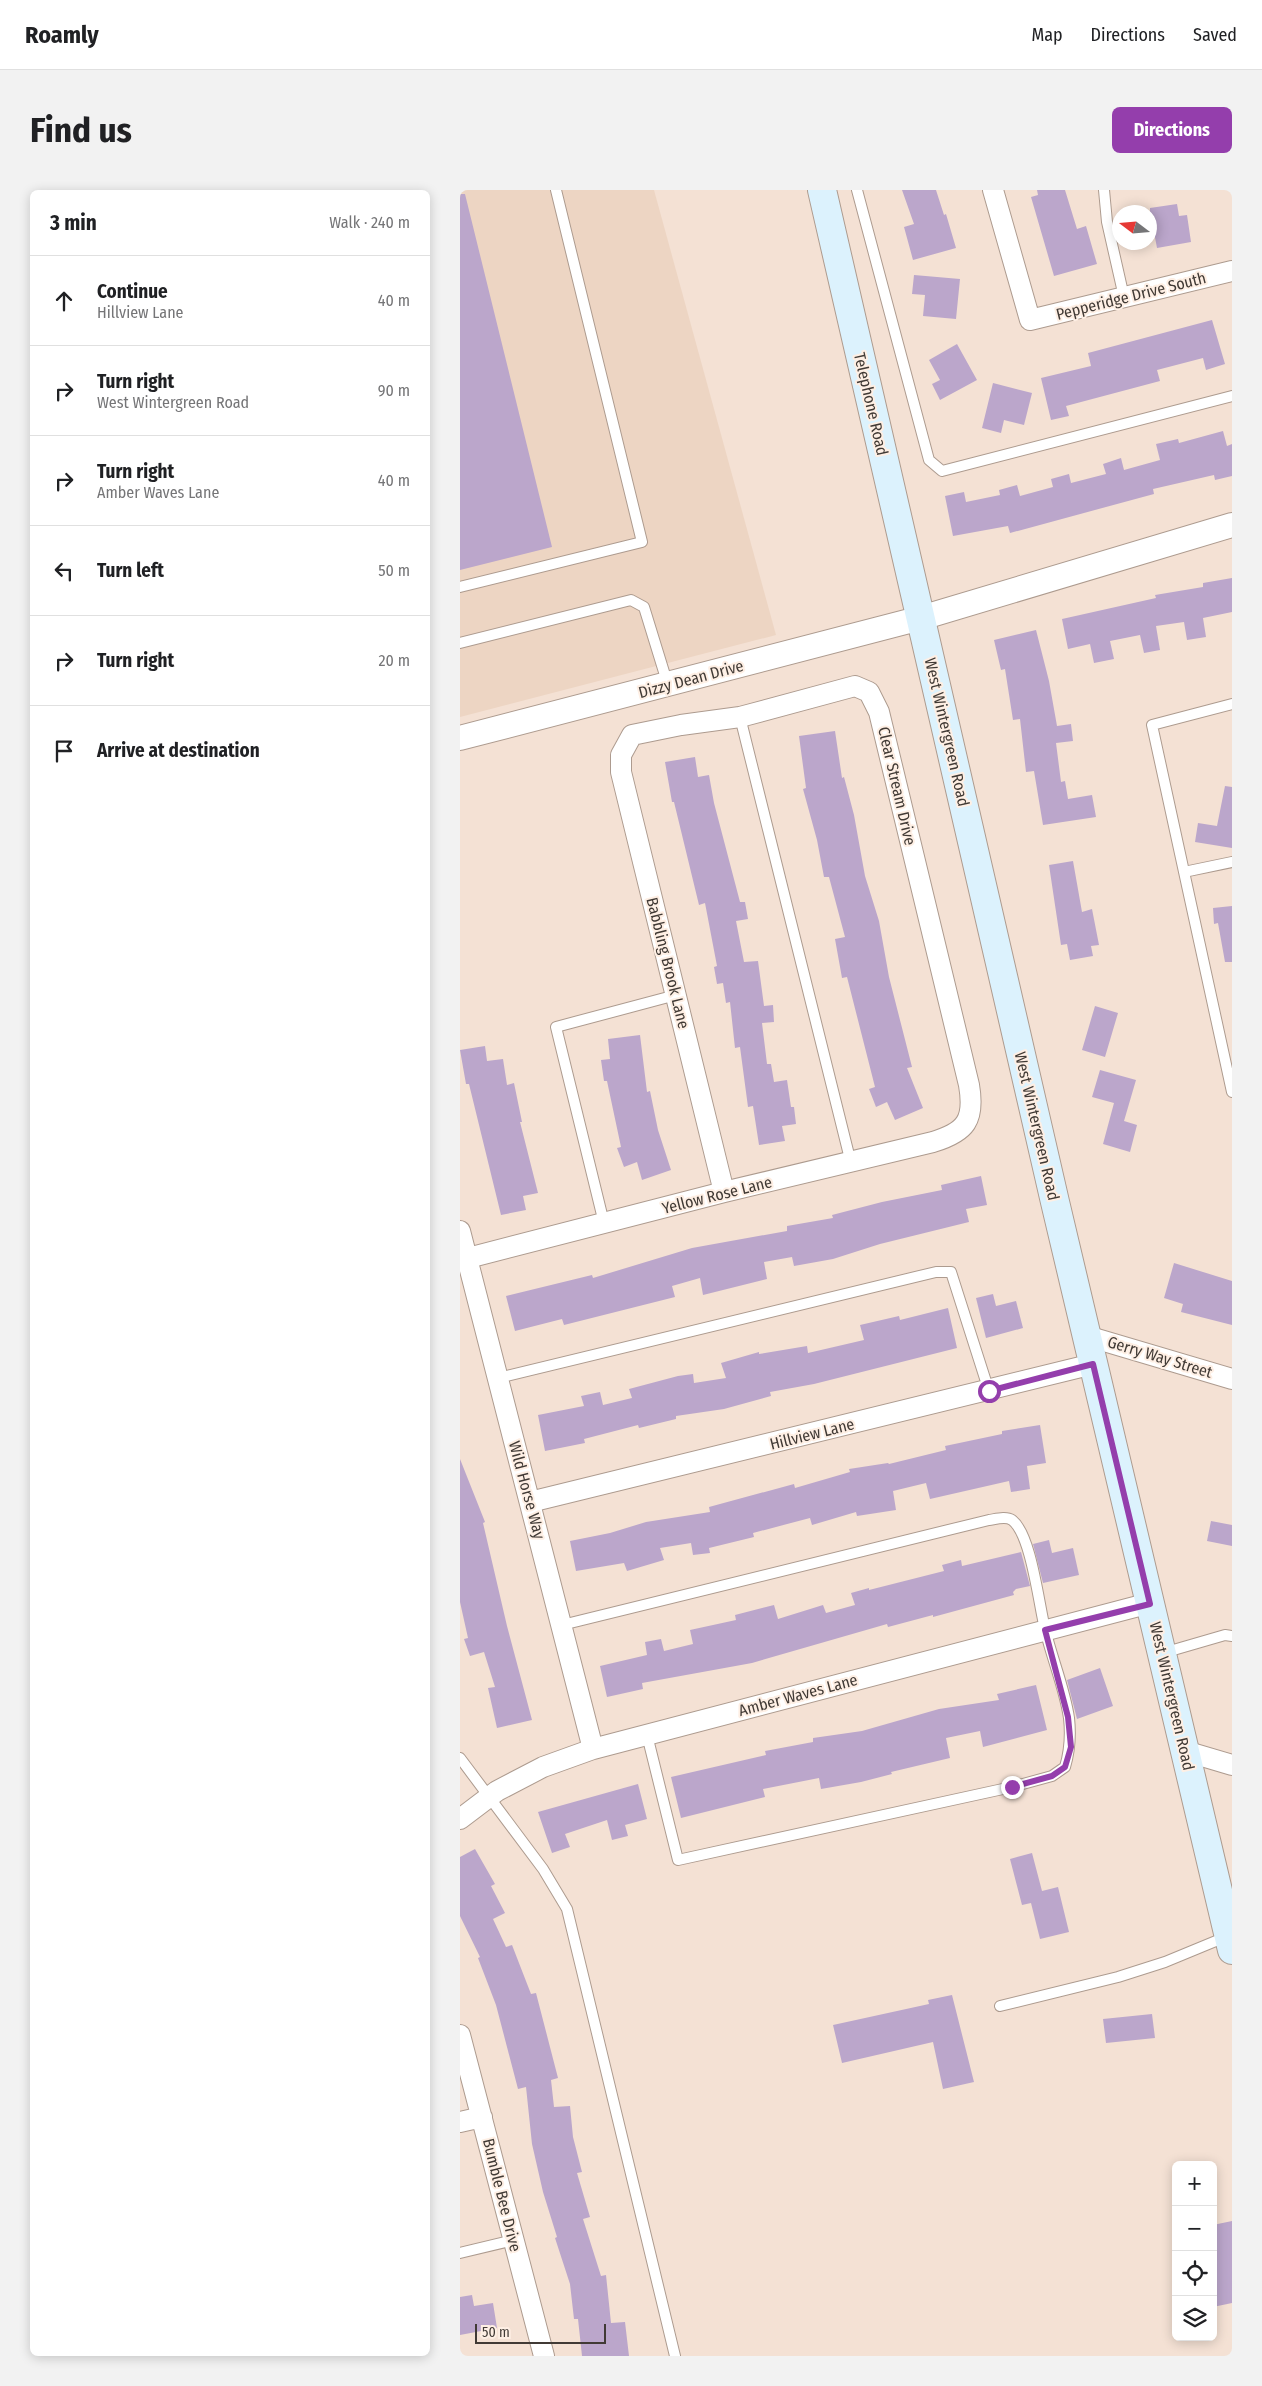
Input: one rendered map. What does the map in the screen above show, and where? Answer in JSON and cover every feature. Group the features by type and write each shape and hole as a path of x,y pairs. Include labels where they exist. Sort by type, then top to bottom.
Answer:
{"main road":[{"name":"Telephone Road","path":"822,190 920,618"},
{"name":"West Wintergreen Road","path":"920,618 1230,1943"}],"street":[{"name":"Pepperidge Drive South","path":"993,190 1030,320 1232,271"},
{"path":"920,618 1232,526"},
{"name":"Dizzy Dean Drive","path":"460,738 920,618"},
{"name":"Clear Stream Drive","path":"632,735 740,716 855,686 868,692 879,712 969,1085 972,1101 968,1120"},
{"name":"Babbling Brook Lane","path":"632,735 621,756 621,772 724,1192"},
{"name":"Yellow Rose Lane","path":"463,1259 953,1136 964,1127 968,1120"},
{"name":"Wild Horse Way","path":"460,1231 463,1259 498,1378 593,1749"},
{"name":"Gerry Way Street","path":"1088,1336 1232,1379"},
{"name":"Hillview Lane","path":"530,1502 1093,1364"},
{"name":"Amber Waves Lane","path":"460,1819 489,1798 543,1767 593,1749 1150,1604"},
{"path":"1185,1751 1232,1765"},
{"name":"Bumble Bee Drive","path":"460,2035 544,2356"},
{"path":"460,2122 482,2117"}],"lane":[{"path":"460,587 642,542 556,190"},
{"path":"857,190 929,460 942,470 1232,396"},
{"path":"1104,190 1107,222 1124,297"},
{"path":"460,643 631,600 644,607 668,684"},
{"path":"1232,704 1152,725 1232,1092"},
{"path":"740,716 851,1163"},
{"path":"1184,872 1232,862"},
{"path":"604,1223 556,1026 676,995"},
{"path":"498,1378 936,1272 951,1272 989,1391"},
{"path":"562,1625 1003,1518 1012,1520 1022,1533 1033,1570 1045,1630 1068,1717 1071,1747 1065,1767 1052,1776 1012,1787 678,1860 647,1735"},
{"path":"1162,1654 1225,1635 1232,1636"},
{"path":"460,1758 543,1870 567,1909 675,2356"},
{"path":"1000,2006 1128,1974 1230,1943"},
{"path":"460,2253 514,2240"}],"shaded area":[{"path":"460,190 654,190 776,635 460,717"}],"building":[{"path":"902,190 936,190 944,215 946,214 956,248 913,260 904,227 914,224"},
{"path":"1037,190 1065,190 1077,229 1086,226 1097,264 1054,276 1031,197 1038,195"},
{"path":"460,194 465,194 552,547 460,570"},
{"path":"1177,204 1179,216 1187,215 1191,242 1157,248 1157,207"},
{"path":"914,275 960,279 956,319 923,316 925,295 912,294"},
{"path":"1212,320 1225,364 1206,370 1203,358 1157,370 1160,381 1066,406 1069,416 1051,420 1041,378 1091,366 1088,353"},
{"path":"957,344 977,380 940,400 932,384 940,380 929,360"},
{"path":"993,383 1032,393 1024,425 1004,420 1001,433 982,428"},
{"path":"1223,431 1227,446 1232,444 1232,476 1215,480 1214,475 1153,489 1154,494 1010,533 1008,526 953,536 945,496 964,492 966,502 1000,495 999,490 1017,485 1020,496 1053,487 1051,479 1069,474 1071,483 1106,474 1103,464 1121,458 1124,470 1160,460 1156,444 1178,439 1179,443"},
{"path":"1232,578 1232,612 1203,618 1206,637 1187,640 1184,622 1156,626 1160,650 1144,653 1140,635 1110,641 1114,659 1094,663 1090,644 1068,649 1062,619 1156,598 1155,595 1203,587 1203,583"},
{"path":"1036,630 1049,681 1057,726 1071,724 1073,741 1056,743 1061,782 1065,781 1068,799 1092,795 1096,817 1043,825 1034,771 1026,772 1020,719 1013,720 1005,669 1001,670 994,640"},
{"path":"835,731 842,778 844,777 854,815 865,876 879,921 889,977 912,1067 907,1068 923,1108 895,1120 887,1102 876,1107 869,1089 875,1087 847,977 842,978 835,939 845,937 829,877 824,877 817,840 803,789 806,788 799,736"},
{"path":"695,757 698,777 709,775 714,803 740,902 745,902 748,919 736,921 744,962 758,961 764,1006 773,1005 774,1022 762,1023 767,1064 771,1064 774,1082 787,1080 791,1107 794,1107 796,1124 782,1126 785,1141 759,1145 753,1106 748,1107 740,1047 735,1048 730,1002 726,1003 723,983 717,984 714,967 717,966 705,903 699,905 674,802 672,802 665,762"},
{"path":"1225,786 1232,787 1232,848 1195,842 1198,823 1217,826"},
{"path":"1073,861 1082,912 1092,909 1099,945 1091,946 1093,956 1070,960 1067,944 1061,945 1049,865"},
{"path":"1232,906 1232,962 1225,962 1218,923 1214,924 1213,908"},
{"path":"1095,1006 1118,1013 1105,1057 1082,1050"},
{"path":"640,1035 647,1092 650,1091 658,1130 671,1170 642,1180 637,1162 624,1167 617,1148 621,1147 607,1081 604,1081 601,1060 610,1059 608,1039"},
{"path":"485,1046 487,1061 503,1059 507,1085 514,1083 522,1122 520,1122 538,1193 523,1196 526,1210 501,1215 469,1084 466,1084 460,1050"},
{"path":"1100,1070 1136,1080 1124,1121 1137,1125 1130,1152 1103,1144 1114,1103 1092,1097"},
{"path":"981,1176 987,1205 966,1209 969,1222 880,1244 833,1259 794,1266 792,1257 764,1262 767,1279 703,1295 700,1278 672,1286 675,1297 564,1325 562,1319 515,1331 506,1296 592,1275 593,1278 692,1248 787,1231 787,1226 833,1218 832,1215 882,1202 942,1190 941,1185"},
{"path":"1174,1263 1232,1281 1232,1325 1181,1312 1183,1304 1164,1298"},
{"path":"993,1294 996,1306 1016,1301 1023,1328 986,1338 976,1298"},
{"path":"948,1308 957,1348 814,1384 770,1392 771,1396 724,1409 676,1416 676,1419 639,1428 638,1425 584,1439 585,1443 545,1451 538,1415 584,1406 581,1396 600,1392 603,1405 632,1398 629,1389 678,1376 693,1374 694,1383 726,1378 721,1363 759,1352 759,1354 807,1346 808,1353 864,1340 860,1325 899,1316 900,1320"},
{"path":"1040,1425 1046,1463 1027,1466 1030,1489 1011,1492 1009,1481 930,1499 926,1483 893,1491 896,1510 857,1516 856,1512 812,1525 810,1518 753,1533 754,1537 709,1548 710,1553 693,1555 691,1543 660,1548 664,1560 627,1571 624,1563 576,1571 570,1541 610,1533 646,1522 710,1512 709,1507 794,1484 795,1488 850,1472 849,1469 889,1464 946,1450 945,1446 1002,1434 1002,1431"},
{"path":"460,1459 485,1522 483,1523 507,1626 532,1720 497,1728 488,1688 495,1687 484,1652 470,1656 464,1639 468,1638 460,1602"},
{"path":"1211,1521 1232,1525 1232,1546 1207,1541"},
{"path":"1049,1540 1052,1553 1073,1548 1079,1575 1043,1583 1033,1544"},
{"path":"1021,1552 1030,1586 1016,1589 1013,1592 1014,1595 933,1617 933,1615 888,1627 887,1624 752,1663 642,1683 643,1689 607,1697 600,1666 647,1655 645,1642 661,1639 664,1651 693,1644 690,1630 736,1620 735,1615 774,1605 778,1619 823,1605 826,1613 855,1605 851,1593 944,1571 942,1565 961,1560 962,1566"},
{"path":"1100,1668 1113,1706 1077,1719 1067,1680"},
{"path":"1036,1685 1047,1730 983,1747 980,1731 946,1738 950,1758 891,1772 892,1774 861,1782 821,1789 819,1778 763,1789 765,1797 681,1818 671,1777 766,1755 765,1751 813,1742 813,1738 862,1731 939,1709 999,1700 997,1694"},
{"path":"638,1784 647,1819 625,1825 628,1836 612,1840 607,1820 565,1834 570,1847 552,1853 538,1812"},
{"path":"475,1849 495,1884 491,1886 505,1913 493,1919 506,1947 512,1945 531,1994 536,1993 558,2078 551,2080 554,2107 570,2106 573,2137 582,2172 577,2173 590,2217 583,2219 601,2276 606,2275 611,2323 625,2322 629,2356 582,2356 578,2319 574,2319 570,2284 555,2238 557,2237 543,2192 532,2144 526,2087 518,2089 496,2005 478,1958 480,1957 460,1916 460,1857"},
{"path":"1032,1853 1042,1891 1058,1887 1069,1932 1040,1939 1031,1903 1022,1905 1010,1859"},
{"path":"952,1995 974,2082 943,2089 933,2042 842,2063 833,2025 929,2004 928,2000"},
{"path":"1152,2014 1155,2038 1106,2043 1103,2019"},
{"path":"1232,2221 1232,2303 1217,2306 1217,2251 1217,2224"},
{"path":"472,2295 474,2306 493,2303 497,2328 460,2335 460,2297"}],"route":[{"path":"989,1391 1093,1364 1150,1604 1045,1630 1068,1717 1071,1747 1065,1767 1052,1776 1012,1787"}]}
